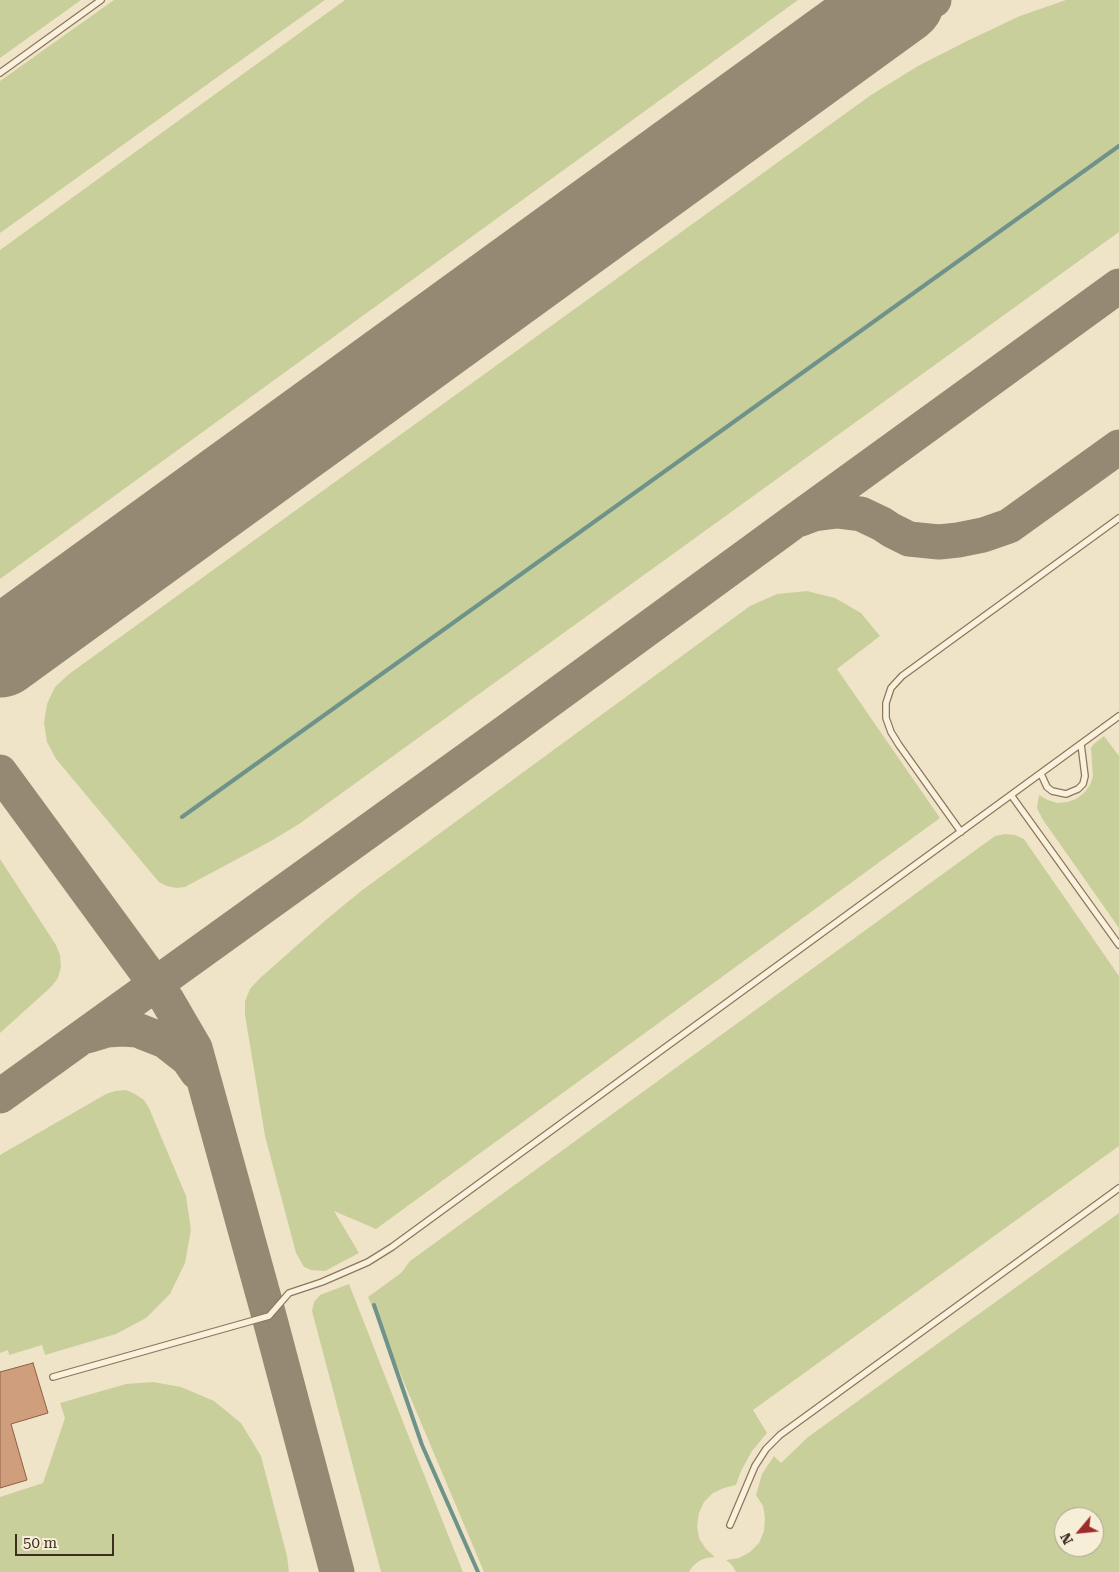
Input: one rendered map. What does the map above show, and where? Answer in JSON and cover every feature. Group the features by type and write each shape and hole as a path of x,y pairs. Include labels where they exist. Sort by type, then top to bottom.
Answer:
{"lane":[{"path":"0,73 101,0"},
{"path":"961,832 891,732 886,718 886,703 890,688 902,676 1119,518"},
{"path":"53,1377 269,1316 289,1293 322,1282 368,1262 408,1235 1119,716"},
{"path":"1041,774 1047,787 1052,791 1066,794 1078,789 1083,784 1085,776 1081,744"},
{"path":"1011,795 1119,946"},
{"path":"730,1525 754,1466 766,1449 780,1435 1119,1188"}],"green space":[{"path":"0,0 81,0 0,58"},
{"path":"114,0 325,0 0,233 0,81"},
{"path":"345,0 798,0 0,579 0,250"},
{"path":"1066,0 1119,0 1119,232 299,824 185,887 176,888 159,882 56,759 47,742 44,723 47,704 55,687 69,674 871,95 918,66 969,40 1020,16"},
{"path":"807,591 835,598 861,613 880,636 837,669 940,818 376,1229 334,1211 359,1253 325,1271 311,1270 304,1267 296,1253 265,1136 245,1015 245,1001 250,989 260,978 361,891 750,606 777,594"},
{"path":"1104,736 1119,756 1119,928 1043,820 1037,808 1039,795 1057,803 1076,799 1084,793 1090,785 1093,776 1091,748"},
{"path":"1015,835 1024,839 1119,976 1119,1146 753,1410 767,1433 752,1451 736,1485 713,1493 704,1502 699,1513 697,1526 699,1538 706,1549 715,1557 699,1561 689,1572 484,1572 368,1297 401,1273 410,1261 995,836"},
{"path":"0,859 56,945 60,955 61,967 58,978 51,987 0,1033"},
{"path":"126,1090 144,1100 149,1108 186,1196 191,1230 185,1263 170,1294 146,1318 116,1334 45,1355 42,1345 9,1355 8,1350 0,1353 0,1155 106,1094"},
{"path":"1119,1213 1119,1572 736,1572 726,1560 739,1558 750,1552 759,1543 764,1531 765,1518 763,1506 756,1495 762,1474 774,1456 781,1463 808,1437"},
{"path":"349,1284 463,1572 381,1572 312,1311 314,1302 320,1295"},
{"path":"153,1382 181,1387 214,1401 241,1423 261,1456 287,1556 289,1572 0,1572 0,1497 43,1483 65,1418 60,1403 126,1384"}],"building":[{"path":"33,1363 48,1413 11,1424 27,1480 0,1488 0,1372"}],"waterway":[{"path":"182,817 1119,146"},
{"path":"374,1305 422,1445 478,1572"}],"taxiway":[{"path":"774,91 858,40 934,0"},
{"path":"0,1096 506,732 1119,286"},
{"path":"801,519 814,514 837,511 861,514 909,539 939,542 983,535 1009,526 1119,447"},
{"path":"0,655 9,647"},
{"path":"0,772 167,1000 195,1048 337,1572"},
{"path":"87,1036 107,1030 137,1030 165,1041 188,1059 197,1072"}],"runway":[{"path":"0,653 900,0"}]}
